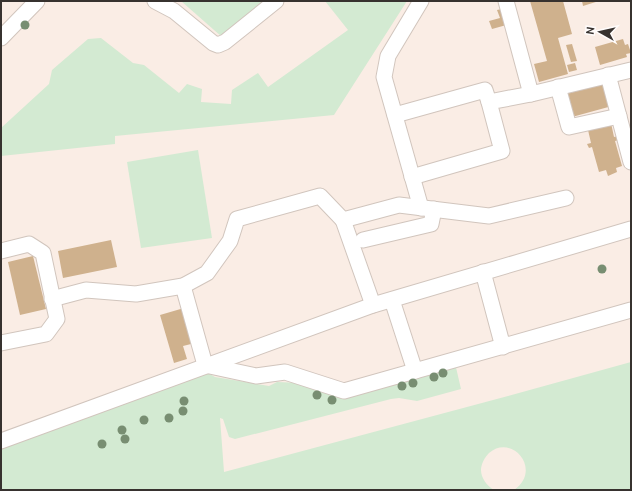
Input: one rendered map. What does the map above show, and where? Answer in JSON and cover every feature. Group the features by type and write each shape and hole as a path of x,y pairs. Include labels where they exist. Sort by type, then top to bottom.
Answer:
{"street":[{"path":"1,38 37,1"},
{"path":"155,1 174,11 213,43 218,44 228,40 276,1"},
{"path":"363,240 431,224 428,208 412,177 384,77 388,56 421,1"},
{"path":"506,1 531,94"},
{"path":"489,102 531,94 631,70"},
{"path":"608,75 625,125 631,162"},
{"path":"558,87 569,127 625,125"},
{"path":"395,115 485,90 489,102 502,151 412,177"},
{"path":"52,299 86,290 136,294 183,286 207,273 230,241 237,219 320,196 343,220 374,305"},
{"path":"343,220 399,205 490,216 566,198"},
{"path":"1,441 205,365 374,305 631,229"},
{"path":"1,251 29,244 43,253 57,319 46,334 1,343"},
{"path":"483,272 503,346"},
{"path":"183,286 205,365"},
{"path":"392,300 415,371"},
{"path":"205,365 256,376 285,372 344,391 631,310"}],"green space":[{"path":"181,1 266,1 222,37"},
{"path":"325,1 407,1 334,115 115,136 115,144 1,156 1,128 49,84 52,70 88,39 101,38 133,63 144,65 179,93 187,84 202,89 201,102 231,104 232,90 258,73 268,87 348,30"},
{"path":"198,150 212,238 141,248 127,162"},
{"path":"631,362 631,490 514,490 522,482 526,473 525,464 521,456 515,451 507,448 498,448 489,453 482,465 481,470 483,479 494,490 1,490 1,445 206,372 215,377 269,386 277,382 302,383 344,396 455,363 461,389 417,401 399,398 391,399 235,439 229,437 223,419 220,418 224,472"}],"building":[{"path":"530,1 563,1 572,34 558,38 568,74 539,82 534,64 547,61"},
{"path":"582,1 599,1 583,6"},
{"path":"506,8 510,24 492,29 489,21 500,18 497,10"},
{"path":"623,39 625,45 628,44 631,53 626,54 627,57 600,65 595,47"},
{"path":"572,44 577,61 571,62 566,45"},
{"path":"575,63 577,70 569,72 567,65"},
{"path":"606,83 612,106 572,117 566,94"},
{"path":"611,123 614,137 618,136 619,140 615,141 622,166 616,168 617,172 608,176 606,170 599,172 592,147 589,148 587,144 591,143 588,130"},
{"path":"111,240 117,267 63,278 58,251"},
{"path":"33,256 46,309 20,315 8,262"},
{"path":"184,308 195,343 183,346 187,359 174,363 160,315"}]}
